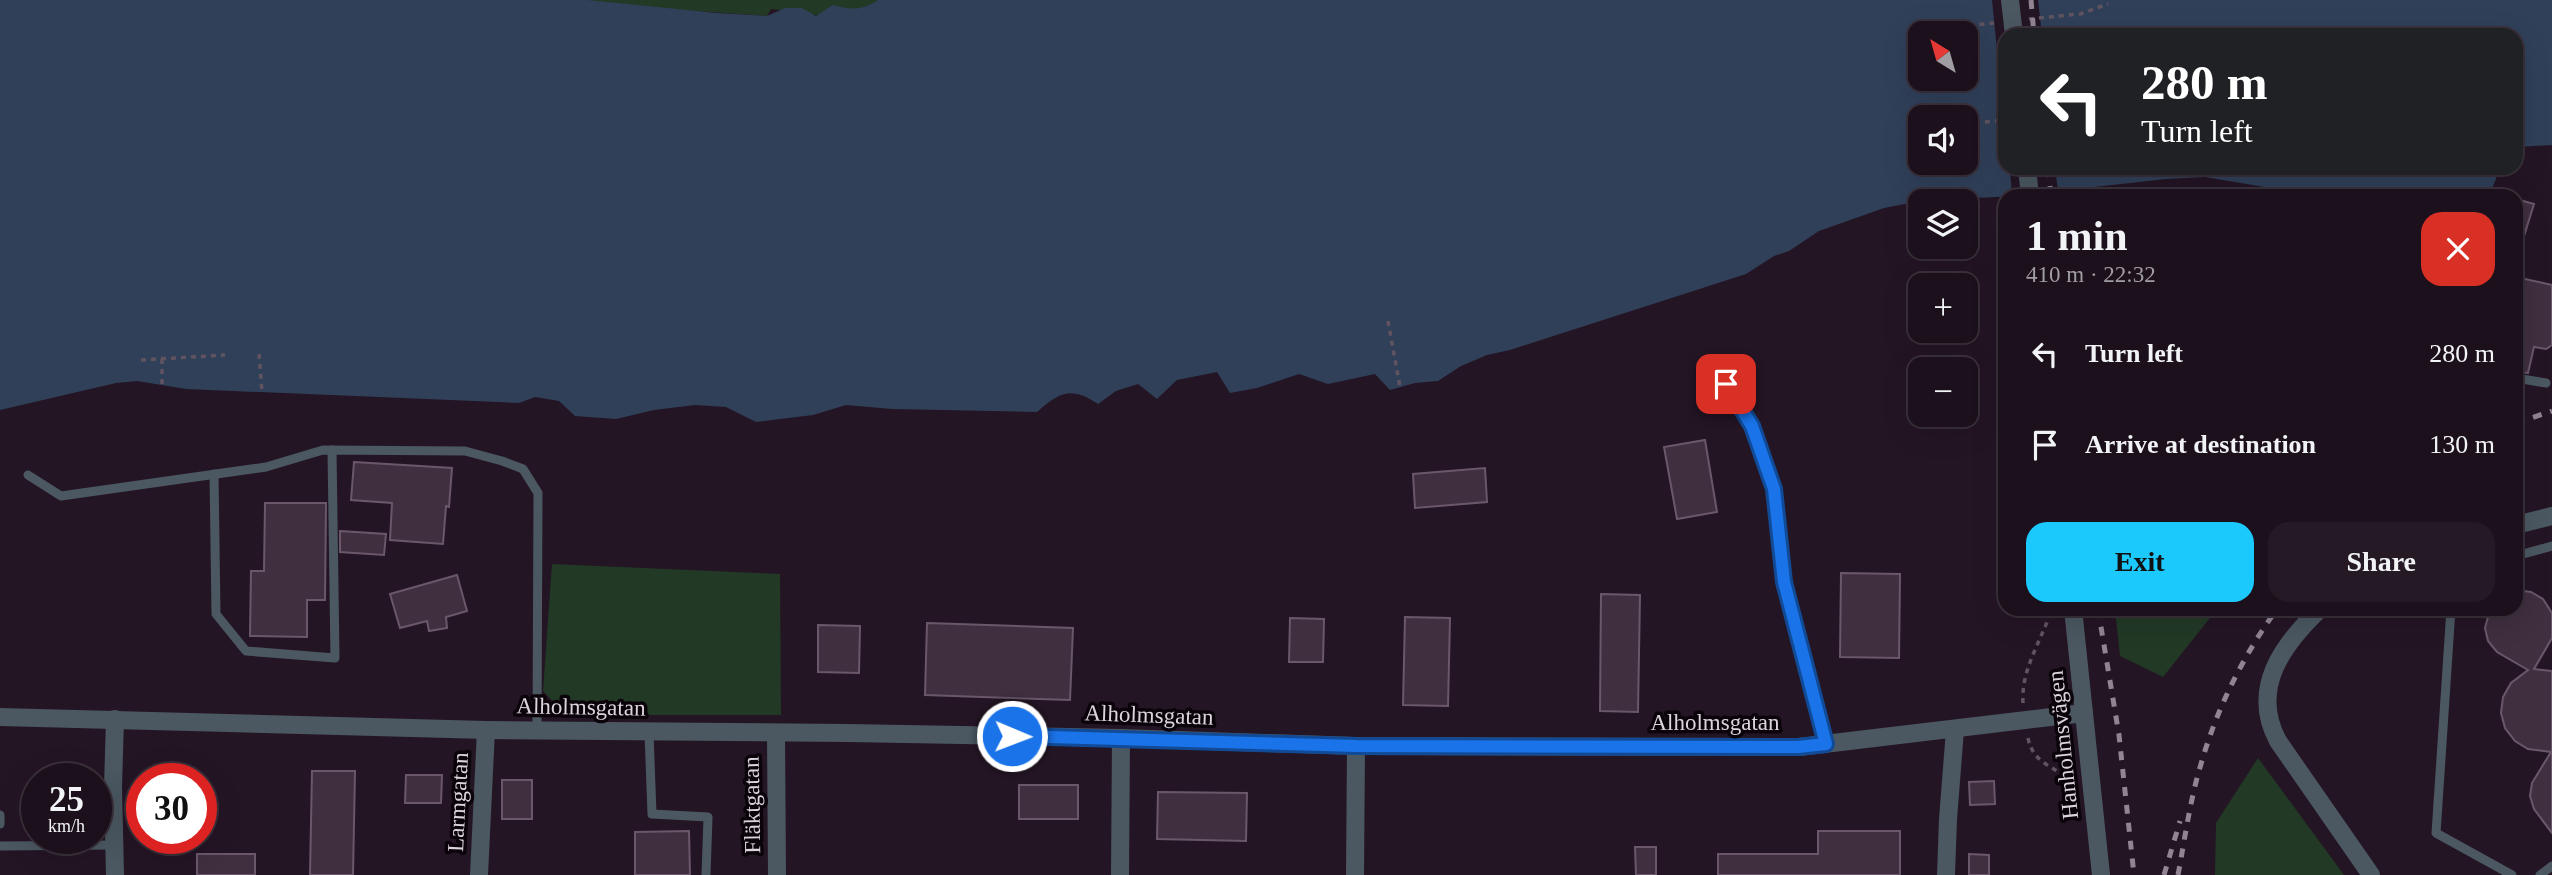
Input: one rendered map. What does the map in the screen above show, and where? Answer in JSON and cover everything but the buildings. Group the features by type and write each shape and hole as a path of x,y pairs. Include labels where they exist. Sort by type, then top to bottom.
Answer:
{"street":[{"path":"2010,0 2013,28"},
{"path":"2523,523 2552,516"},
{"name":"Hanholmsvägen","path":"2074,616 2101,875"},
{"path":"2313,616 2292,637 2274,668 2266,695 2270,725 2278,741 2371,875"},
{"name":"Alholmsgatan","path":"0,717 537,731 1121,738 1356,746 1798,747 2084,713"},
{"path":"115,719 116,875"},
{"name":"Larmgatan","path":"479,875 486,730"},
{"path":"1946,875 1955,730"},
{"name":"Fläktgatan","path":"776,734 778,875"},
{"path":"1120,875 1121,738"},
{"path":"1355,875 1356,746"}],"lane":[{"path":"2523,379 2546,383"},
{"path":"1726,384 1752,426 1774,489 1784,582 1826,744"},
{"path":"28,475 61,496 267,467 323,450 465,452 502,461 523,470 538,493 537,731"},
{"path":"214,474 216,614 246,651 335,658 332,450"},
{"path":"2523,554 2552,546"},
{"path":"2451,616 2436,833 2512,875"},
{"path":"649,733 652,814 708,817 706,875"},
{"path":"0,815 0,824"},
{"path":"0,846 115,845"},
{"path":"2540,875 2552,866"}],"path":[{"path":"1978,123 1998,121"},
{"path":"1388,321 1400,387"},
{"path":"259,354 262,392"},
{"path":"141,360 225,355"},
{"path":"162,359 162,385"},
{"path":"2049,616 2026,671 2022,688 2024,722 2030,751 2045,765 2069,780 2075,790"}],"green space":[{"path":"541,0 902,0 838,18 771,9 767,16"},
{"path":"552,564 780,574 781,715 566,715 543,691"},
{"path":"2116,616 2211,616 2163,677 2120,656"},
{"path":"2258,758 2344,875 2215,875 2216,823"}],"water":[{"path":"0,0 587,0 767,16 785,8 802,8 816,16 833,5 856,8 878,0 2552,0 2552,145 2523,147 2523,28 1998,28 1998,175 2496,175 2492,189 2276,189 2205,177 2077,189 1998,189 1998,197 1978,198 1978,189 1908,189 1908,203 1884,208 1819,231 1746,274 1487,355 1461,366 1438,381 1415,383 1390,390 1375,374 1328,384 1299,374 1257,388 1230,393 1217,372 1177,380 1157,399 1138,384 1116,391 1098,404 1080,395 1066,394 1052,400 1037,412 892,409 846,405 813,415 756,422 726,407 695,405 654,410 616,419 575,416 559,401 535,397 519,403 186,389 137,381 116,383 0,410"}],"pier":[{"path":"1992,0 2038,0 2041,28 1998,28 1998,60"},
{"path":"2010,175 2056,175 2058,189 2012,189"}],"railway":[{"path":"2031,0 2033,28"},
{"path":"2049,175 2050,189"},
{"path":"2523,421 2552,411"},
{"path":"2099,616 2119,735 2134,875"},
{"path":"2178,875 2194,791 2215,723 2242,664 2272,616"},
{"path":"2164,875 2180,821"}],"route":[{"path":"1012,736 1356,746 1798,747 1826,744 1784,582 1774,489 1752,426 1726,384"}]}
